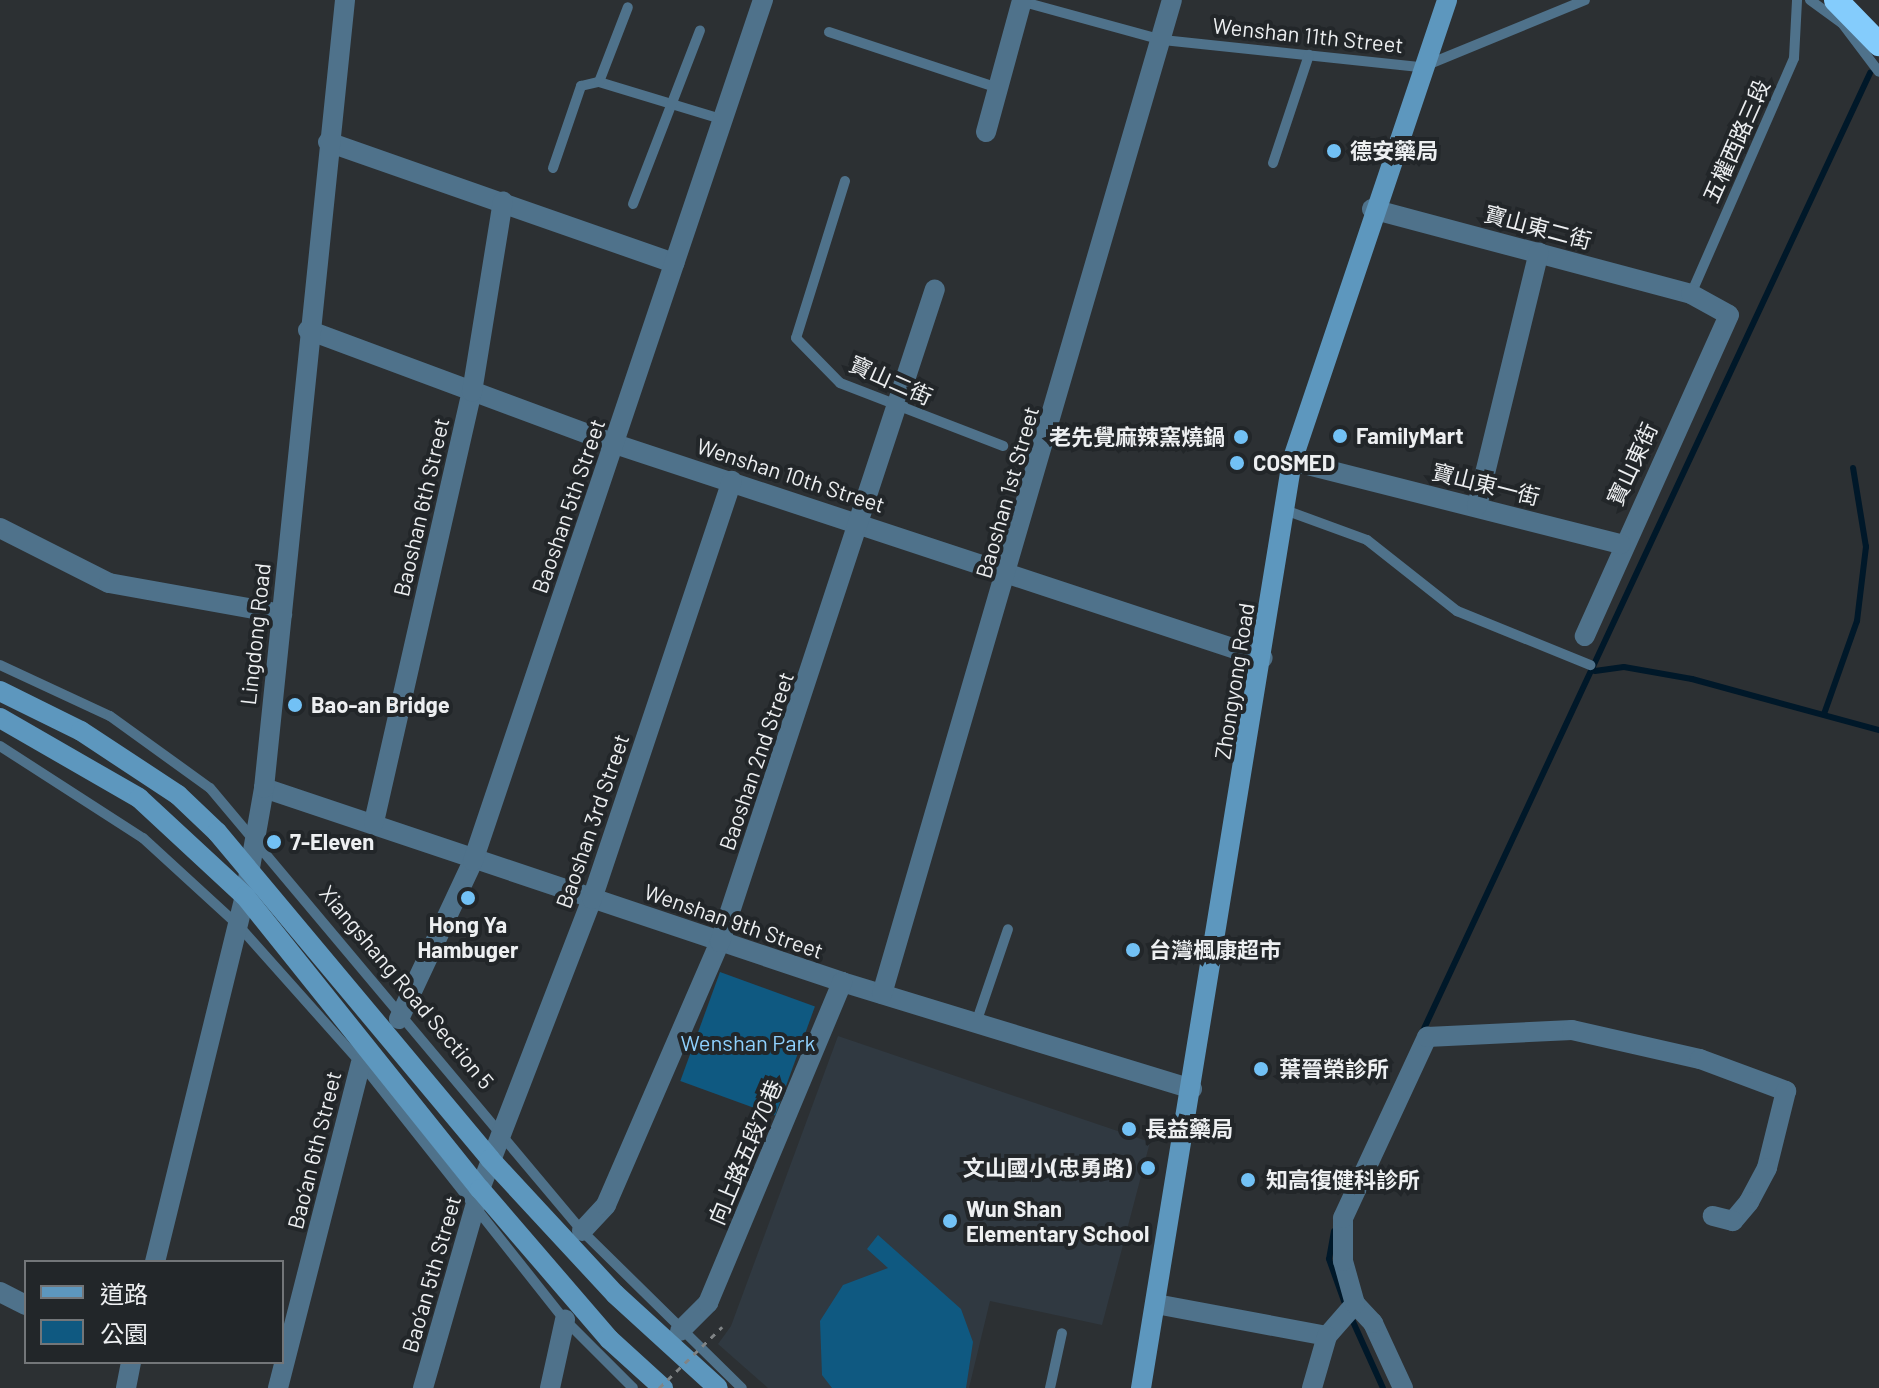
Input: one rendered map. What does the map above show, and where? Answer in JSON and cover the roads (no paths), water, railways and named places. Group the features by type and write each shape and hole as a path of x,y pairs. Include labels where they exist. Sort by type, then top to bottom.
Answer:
{"highway":[{"path":"1836,0 1879,44"}],"main road":[{"name":"Zhongyong Road","path":"1141,1388 1263,658 1292,461 1372,209 1447,0"},
{"name":"Xiangshang Road Section 5","path":"0,691 81,731 178,795 251,869 609,1339 661,1388"},
{"name":"Xiangshang Road Section 5","path":"0,718 139,798 245,896 485,1174 718,1388"}],"street":[{"name":"Lingdong Road","path":"155,1260 245,896 264,788 308,330 345,0"},
{"name":"Baoshan 5th Street","path":"399,1019 473,861 763,0"},
{"name":"Baoshan 1st Street","path":"882,994 1011,570 1172,0"},
{"path":"986,132 1020,2"},
{"path":"328,142 674,263"},
{"name":"Baoshan 6th Street","path":"374,822 472,392 503,201"},
{"name":"寶山東二街","path":"1372,209 1691,294 1729,315"},
{"path":"1477,506 1539,252"},
{"name":"Baoshan 2nd Street","path":"582,1231 606,1205 720,942 861,523 935,289"},
{"name":"寶山東街","path":"1585,636 1621,544 1729,315"},
{"name":"Wenshan 10th Street","path":"308,330 615,444 1011,570 1263,658"},
{"name":"寶山東一街","path":"1292,461 1621,544"},
{"name":"Baoshan 3rd Street","path":"485,1174 592,899 732,481"},
{"path":"0,528 109,583 282,614"},
{"name":"Wenshan 9th Street","path":"264,788 374,822 473,861 842,982 1192,1089"},
{"name":"向上路五段70巷","path":"680,1331 708,1303 842,982"},
{"path":"1403,1388 1373,1323 1355,1304 1341,1241 1347,1203 1427,1037 1572,1030 1700,1059 1786,1091 1767,1168 1749,1202 1733,1221 1713,1216"},
{"name":"Bao’an 6th Street","path":"278,1388 361,1063"},
{"name":"Bao’an 5th Street","path":"423,1388 485,1174"},
{"path":"0,1292 24,1304"},
{"path":"1156,1304 1327,1336"},
{"path":"1312,1388 1327,1336 1355,1304"},
{"path":"550,1388 565,1320"},
{"path":"126,1388 131,1364"}],"lane":[{"name":"Wenshan 11th Street","path":"1020,2 1163,40 1422,67 1585,0"},
{"name":"五權西路三段","path":"1691,294 1794,58 1797,0"},
{"path":"1810,0 1842,23 1879,72"},
{"path":"599,82 628,7"},
{"path":"633,204 700,30"},
{"path":"829,32 998,88"},
{"path":"1273,163 1309,55"},
{"path":"553,168 581,86 599,82 724,120"},
{"name":"寶山二街","path":"845,181 796,338 840,383 1003,446"},
{"path":"1285,510 1367,540 1457,611 1590,665"},
{"name":"Xiangshang Road Section 5","path":"0,665 131,730 210,788 399,1019 582,1231 680,1331 742,1388"},
{"path":"0,746 143,838 238,925 361,1063 473,1210 565,1320 633,1388"},
{"path":"976,1023 1008,929"},
{"path":"1050,1388 1062,1333"}],"waterway":[{"path":"1421,1035 1870,73"},
{"path":"1824,714 1857,621 1866,547 1853,468"},
{"path":"1595,671 1624,667 1692,679 1879,730"},
{"path":"1334,1231 1329,1259 1344,1301"},
{"path":"1350,1315 1383,1388"}],"place":[{"name":"德安藥局","path":"1334,151"},
{"name":"FamilyMart","path":"1340,436"},
{"name":"老先覺麻辣窯燒鍋","path":"1241,437"},
{"name":"COSMED","path":"1237,463"},
{"name":"Bao-an Bridge","path":"295,705"},
{"name":"7-Eleven","path":"274,842"},
{"name":"Hong Ya Hambuger","path":"468,898"},
{"name":"台灣楓康超市","path":"1133,950"},
{"name":"葉晉榮診所","path":"1261,1069"},
{"name":"長益藥局","path":"1129,1129"},
{"name":"文山國小(忠勇路)","path":"1148,1168"},
{"name":"知高復健科診所","path":"1248,1180"},
{"name":"Wun Shan Elementary School","path":"950,1221"}],"park label":[{"name":"Wenshan Park","path":"748,1043"}]}
